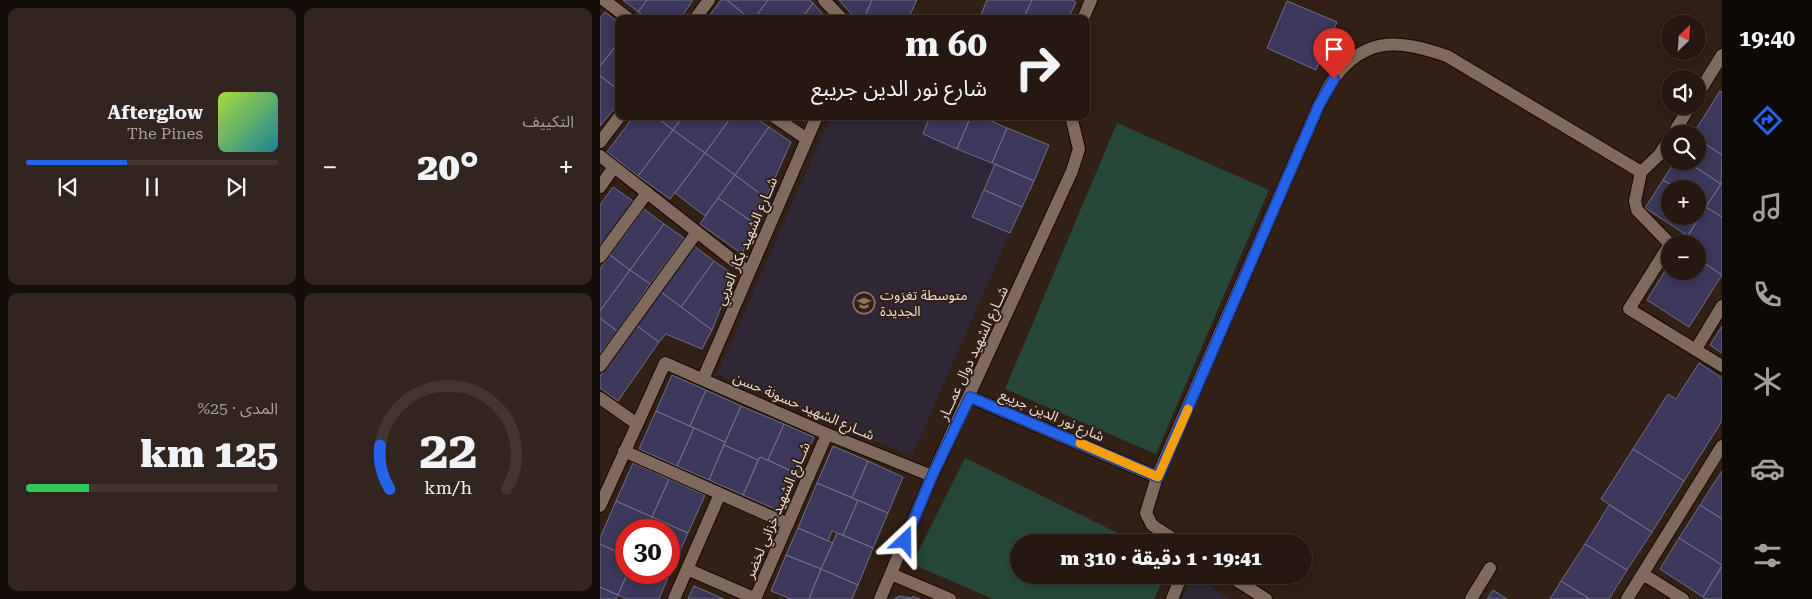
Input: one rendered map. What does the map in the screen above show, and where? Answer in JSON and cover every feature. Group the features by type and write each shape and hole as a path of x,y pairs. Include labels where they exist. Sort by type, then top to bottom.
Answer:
{"street":[{"path":"604,0 624,15"},
{"path":"698,15 709,0"},
{"path":"824,0 838,15"},
{"path":"1085,15 1091,0"},
{"path":"1166,534 1152,525 1146,513 1158,477 1319,105 1334,79 1356,56 1379,45 1399,44 1421,47 1447,56 1641,172"},
{"path":"1706,81 1722,55"},
{"path":"600,142 617,120"},
{"path":"779,120 807,139"},
{"name":"شــارع الشهيد بكار العربي","path":"703,379 815,120"},
{"name":"شــارع الشهيد دوال عمـــار","path":"880,599 932,476 970,397 1072,171 1079,149 1072,120"},
{"path":"1661,153 1641,172 1635,201 1637,210 1661,235"},
{"path":"600,156 748,272"},
{"path":"600,186 614,167"},
{"path":"600,257 647,193"},
{"path":"600,366 697,232"},
{"path":"1661,258 1629,309 1722,366"},
{"path":"1696,349 1722,306"},
{"name":"شــارع الشهيد حسونة حسن","path":"637,424 665,364 827,434 932,476"},
{"name":"شارع نور الدين جريبع","path":"970,397 1158,477"},
{"path":"600,398 637,424 600,506"},
{"name":"شــارع الشهيد خزاني لخضر","path":"756,599 827,434"},
{"path":"1627,599 1722,446"},
{"path":"624,451 788,524"},
{"path":"674,599 720,494"},
{"path":"1471,599 1490,568"},
{"path":"687,570 756,599"},
{"path":"891,574 950,599"},
{"path":"1643,574 1683,599"},
{"path":"1172,599 1178,584"},
{"path":"1242,584 1266,599"}],"shaded area":[{"name":"متوسطة تغزوت الجديدة","path":"829,120 928,120 923,134 995,164 972,216 1010,233 912,456 717,374"},
{"path":"1189,584 1207,584 1230,599 1182,599"}],"green space":[{"path":"1117,123 1269,190 1156,454 1005,389"},
{"path":"965,458 1120,534 1010,534 1010,584 1161,584 1154,599 993,599 912,564"}],"building":[{"path":"623,0 647,0 638,12"},
{"path":"647,0 693,0 683,15 642,15 638,12"},
{"path":"721,0 727,0 745,15 710,15"},
{"path":"727,0 768,0 757,15 745,15"},
{"path":"768,0 810,0 813,3 804,15 757,15"},
{"path":"839,0 872,0 866,15 852,15"},
{"path":"872,0 917,0 910,15 866,15"},
{"path":"987,0 1032,0 1025,15 981,15"},
{"path":"1032,0 1072,0 1076,2 1070,15 1025,15"},
{"path":"1287,1 1337,22 1316,70 1267,48"},
{"path":"813,3 824,15 804,15"},
{"path":"605,12 615,20 615,47 600,66 600,18"},
{"path":"615,47 615,87 600,76 600,66"},
{"path":"600,76 615,87 615,108 600,126"},
{"path":"1720,91 1722,92 1722,155 1706,144 1706,125 1699,125"},
{"path":"631,120 660,120 673,130 638,176 607,152"},
{"path":"660,120 680,120 673,130"},
{"path":"680,120 729,120 705,153 673,130"},
{"path":"729,120 759,120 769,127 735,175 705,153"},
{"path":"928,120 969,120 957,149 923,134"},
{"path":"969,120 989,120 1007,128 992,163 957,149"},
{"path":"769,127 791,142 766,198 735,175"},
{"path":"1007,128 1049,145 1034,181 992,163"},
{"path":"673,130 705,153 670,199 638,176"},
{"path":"1706,144 1722,155 1721,184 1700,170 1706,170"},
{"path":"705,153 735,175 705,216 675,193"},
{"path":"995,164 1034,181 1022,207 984,190"},
{"path":"1669,170 1700,170 1721,184 1706,207 1706,180 1663,180"},
{"path":"735,175 766,198 755,224 718,198"},
{"path":"1722,182 1722,217 1706,207"},
{"path":"1661,183 1661,218 1645,208"},
{"path":"613,187 633,201 600,247 600,205"},
{"path":"984,190 1022,207 1010,233 972,217"},
{"path":"718,198 755,224 742,254 700,224"},
{"path":"1706,207 1722,217 1722,275 1706,264 1706,235 1688,235 1694,225 1706,225"},
{"path":"644,209 664,224 630,270 610,255"},
{"path":"664,224 684,238 650,284 630,270"},
{"path":"1671,225 1695,225 1689,235"},
{"path":"694,246 714,261 681,307 661,292"},
{"path":"610,255 630,270 600,311 600,269"},
{"path":"714,261 734,275 712,330 681,307"},
{"path":"1706,264 1722,275 1689,327 1647,300 1661,277 1661,280 1706,280"},
{"path":"630,270 650,284 617,331 600,318 600,311"},
{"path":"661,292 712,330 702,349 666,334 659,342 636,325"},
{"path":"600,318 617,331 600,353"},
{"path":"636,325 659,342 618,401 600,388 600,376"},
{"path":"1722,326 1722,353 1710,345"},
{"path":"1699,363 1722,378 1722,421 1684,481 1633,449 1668,394 1676,399"},
{"path":"672,375 706,390 690,426 656,411"},
{"path":"706,390 741,406 725,442 690,426"},
{"path":"741,406 784,424 768,460 760,457 758,460 724,445"},
{"path":"656,411 694,428 677,466 639,449"},
{"path":"784,424 814,437 798,474 768,460"},
{"path":"694,428 725,442 709,480 677,466"},
{"path":"724,445 758,460 743,495 709,480"},
{"path":"833,446 868,461 852,498 817,483"},
{"path":"1633,449 1684,481 1652,532 1601,499"},
{"path":"760,457 798,474 782,512 743,495"},
{"path":"868,461 903,477 888,513 852,498"},
{"path":"633,463 669,479 652,517 616,501"},
{"path":"1722,471 1722,519 1700,505"},
{"path":"669,479 705,495 688,533 680,529 680,519 656,519 652,517"},
{"path":"817,483 858,500 843,535 832,531 828,541 798,528"},
{"path":"858,500 888,513 873,548 843,535"},
{"path":"616,501 652,517 651,519 615,519 615,551 600,544 600,538"},
{"path":"1609,505 1652,532 1627,570 1585,544"},
{"path":"1700,505 1722,519 1722,565 1679,538"},
{"path":"798,528 833,543 821,569 786,555"},
{"path":"680,529 688,533 680,551"},
{"path":"837,533 873,548 858,585 821,569"},
{"path":"1679,538 1722,565 1703,597 1660,569"},
{"path":"600,544 615,551 615,584 623,584 618,595 600,587"},
{"path":"1585,544 1627,570 1609,599 1590,599 1561,581"},
{"path":"786,555 821,569 809,599 791,599 771,591"},
{"path":"1722,567 1722,599 1707,599 1703,597"},
{"path":"821,569 858,585 852,599 809,599"},
{"path":"1561,581 1590,599 1550,599"},
{"path":"623,584 665,584 659,599 627,599 618,595"},
{"path":"694,586 724,599 688,599"},
{"path":"600,587 618,595 616,599 600,599"},
{"path":"1493,590 1507,599 1487,599"},
{"path":"899,596 912,598 913,596 920,599 894,599"}],"slow traffic":[{"path":"1080,443 1158,477 1188,409"}],"place":[{"name":"متوسطة تغزوت الجديدة","path":"864,303"}],"route":[{"path":"905,541 932,476 970,397 1158,477 1319,105 1334,79"}]}
